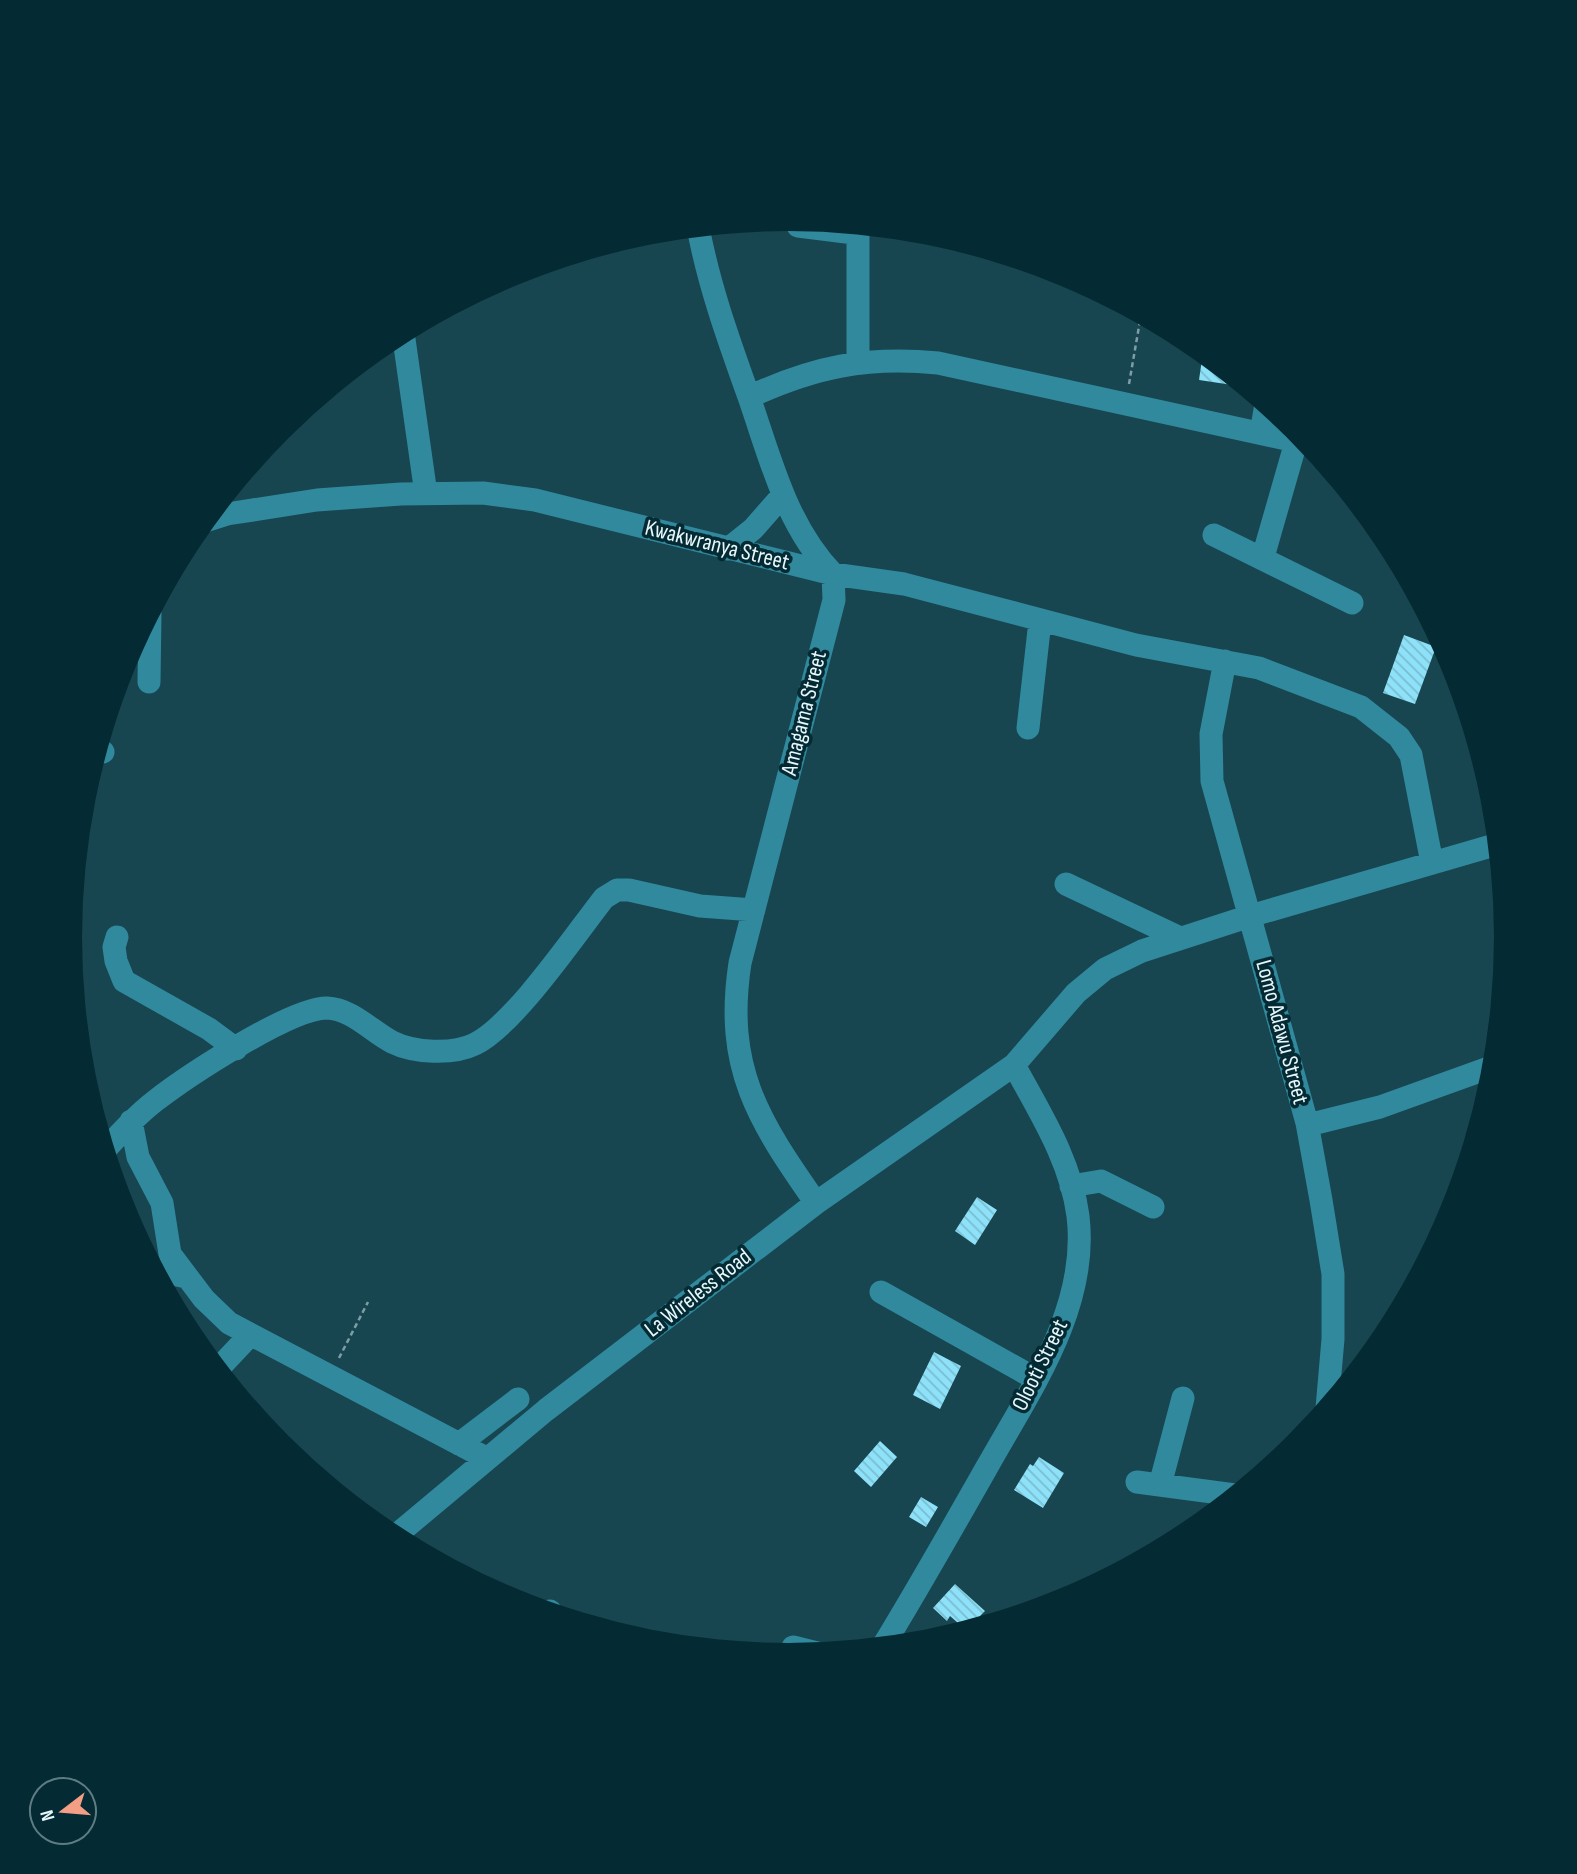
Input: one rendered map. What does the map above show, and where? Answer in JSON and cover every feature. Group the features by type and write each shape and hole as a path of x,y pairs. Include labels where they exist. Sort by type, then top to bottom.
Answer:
{"street":[{"path":"834,232 858,236 858,362"},
{"path":"700,237 723,326 782,496 812,552 833,574"},
{"path":"405,344 426,494"},
{"path":"749,397 812,371 858,362 909,360 938,363 1125,402 1290,440"},
{"path":"1261,433 1264,415"},
{"path":"1263,557 1300,450"},
{"name":"Kwakwranya Street","path":"227,509 426,494 483,493 535,500 833,574 904,584 1156,650 1259,668 1350,701 1399,737 1411,755 1432,863"},
{"path":"728,549 753,529 782,496"},
{"path":"1214,535 1352,603"},
{"name":"Amagama Street","path":"816,1203 761,1116 748,1087 737,1050 734,1003 740,963 834,600 833,574"},
{"path":"1028,728 1040,621"},
{"path":"149,682 150,637"},
{"name":"Lomo Adawu Street","path":"1225,661 1211,734 1212,781 1308,1125 1333,1274 1333,1339 1328,1392"},
{"name":"La Wireless Road","path":"404,1529 486,1458 816,1203 1014,1065 1076,993 1105,969 1142,951 1180,938 1489,847"},
{"path":"1066,884 1180,938"},
{"path":"113,1141 131,1121 156,1100 236,1049 276,1025 326,1008 350,1015 403,1046 462,1049 493,1032 527,996 610,894 629,890 700,906 754,910"},
{"path":"117,937 114,947 116,961 124,981 209,1029 236,1049"},
{"name":"Olooti Street","path":"889,1636 1037,1379 1062,1328 1075,1280 1078,1216 1072,1186 1056,1144 1014,1065"},
{"path":"1308,1125 1380,1107 1482,1070"},
{"path":"131,1121 138,1157 162,1203 170,1254 186,1277 229,1324 486,1458"},
{"path":"118,1157 138,1157"},
{"path":"1072,1186 1101,1181 1153,1207"},
{"path":"168,1273 186,1277"},
{"path":"881,1292 1037,1379"},
{"path":"225,1362 250,1335"},
{"path":"1160,1485 1183,1398"},
{"path":"459,1444 518,1399"},
{"path":"1137,1482 1223,1493"}],"path":[{"path":"1125,402 1139,324"},
{"path":"329,1376 368,1302"}],"building":[{"path":"1201,365 1227,384 1199,380"},
{"path":"1404,635 1431,645 1434,652 1415,704 1383,693"},
{"path":"977,1197 997,1210 975,1245 955,1231"},
{"path":"934,1352 961,1366 940,1409 913,1395"},
{"path":"880,1441 897,1457 871,1487 854,1471"},
{"path":"1039,1457 1064,1473 1043,1508 1014,1490 1030,1464 1033,1466"},
{"path":"921,1497 938,1507 926,1527 909,1517"},
{"path":"955,1584 985,1611 979,1617 957,1622 950,1616 947,1621 933,1608"}]}
